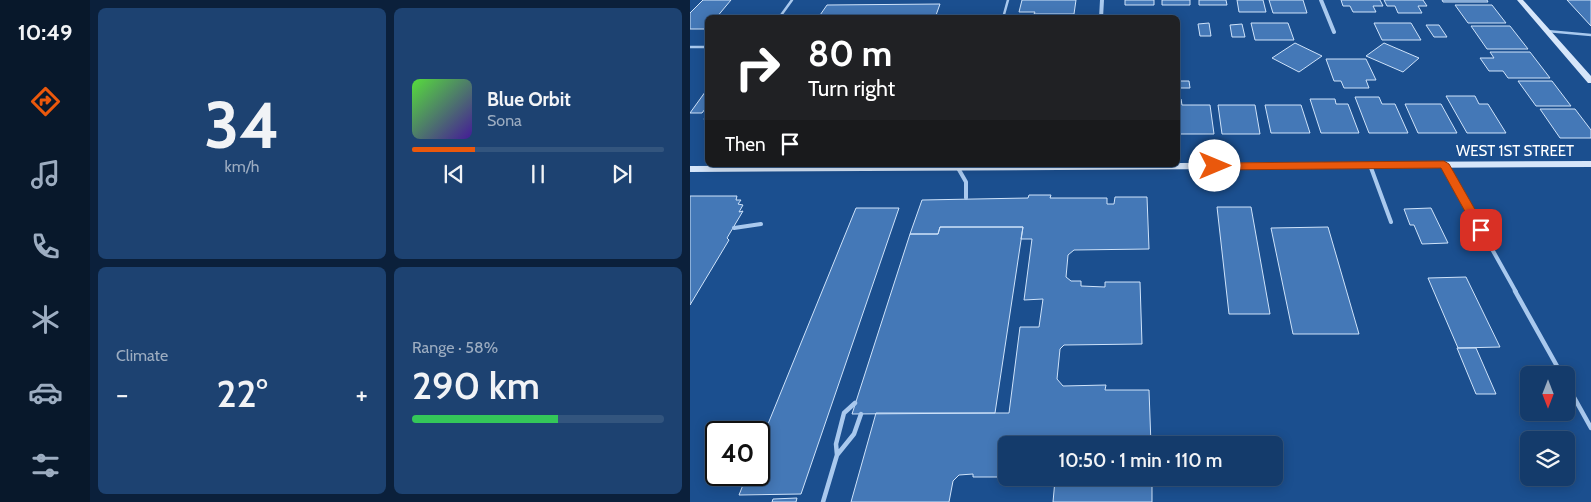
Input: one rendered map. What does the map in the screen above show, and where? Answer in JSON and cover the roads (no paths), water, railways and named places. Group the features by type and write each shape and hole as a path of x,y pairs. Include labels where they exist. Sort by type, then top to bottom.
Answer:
{"street":[{"path":"1101,15 1102,0"},
{"path":"1320,0 1334,32"},
{"path":"1520,0 1591,81"},
{"name":"WEST 1ST STREET","path":"1180,166 1591,164"},
{"name":"WEST 1ST STREET","path":"690,170 892,167"}],"lane":[{"path":"781,15 792,0"},
{"path":"1004,15 1008,0"},
{"path":"1547,31 1591,35"},
{"path":"690,47 705,47"},
{"path":"1444,164 1557,366"},
{"path":"1370,165 1391,222"},
{"path":"959,167 966,182 966,198"},
{"path":"734,228 761,224"},
{"path":"1575,399 1591,428"},
{"path":"823,502 836,455 836,444 844,413 855,403"},
{"path":"836,455 854,434 861,414"}]}
